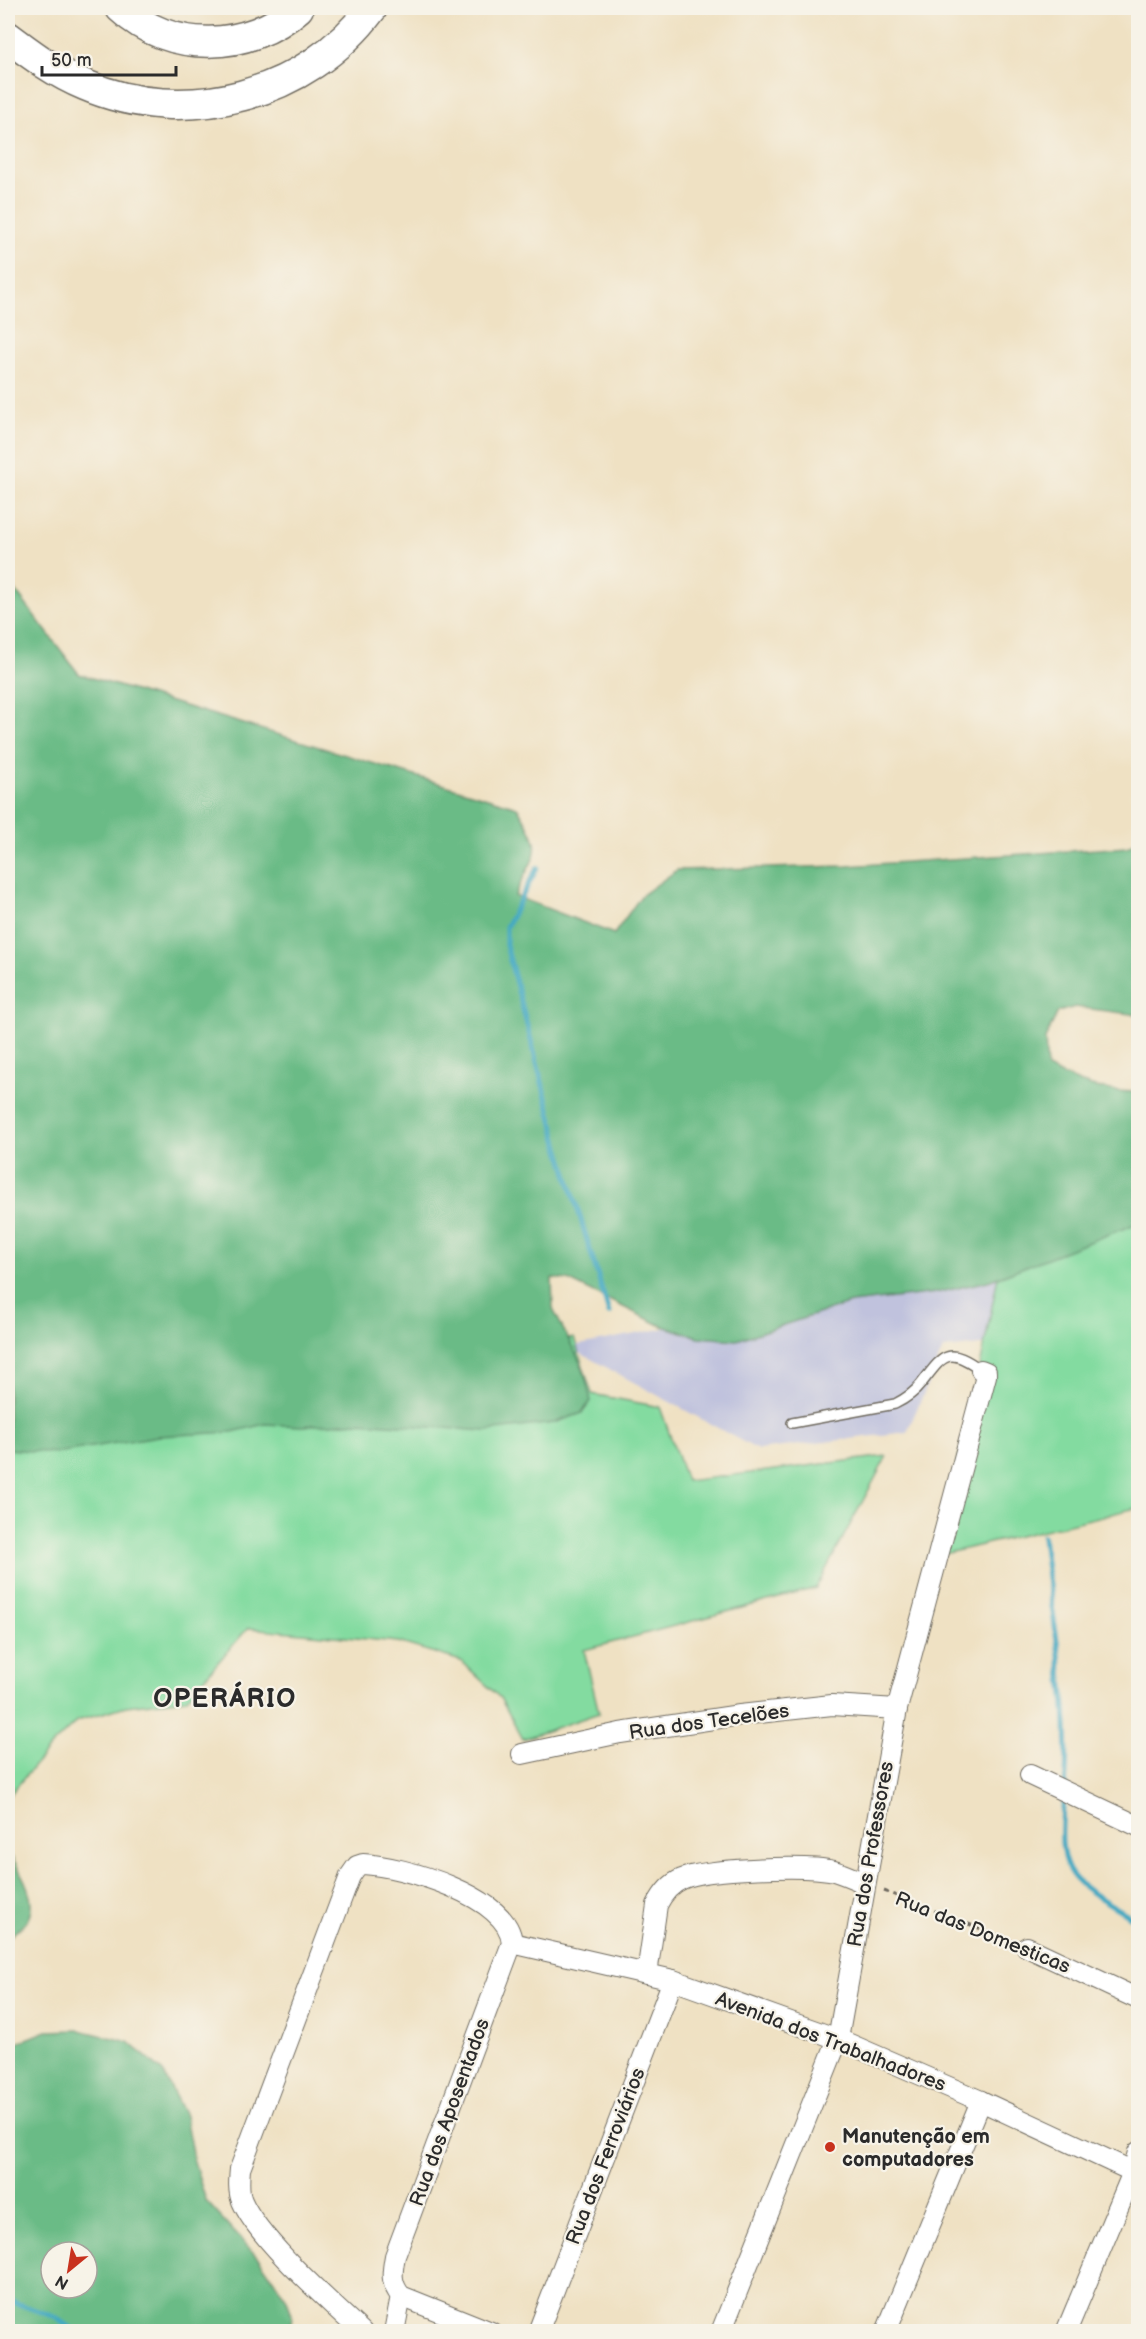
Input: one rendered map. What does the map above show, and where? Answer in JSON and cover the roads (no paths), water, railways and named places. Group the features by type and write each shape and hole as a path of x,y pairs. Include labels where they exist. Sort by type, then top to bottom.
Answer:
{"main road":[{"path":"120,8 156,33 180,40 204,42 224,41 262,30 298,8"},
{"path":"8,37 47,65 85,86 135,100 187,105 238,97 287,79 331,51 372,8"}],"street":[{"name":"Rua dos Professores","path":"722,2331 838,2039 864,1883 897,1709 986,1376 986,1372 981,1370"},
{"name":"Rua dos Tecelões","path":"522,1754 620,1733 740,1715 832,1705 897,1709"},
{"path":"1030,1775 1138,1826"},
{"path":"362,2331 259,2228 242,2201 239,2187 240,2169 350,1876 357,1866 371,1865 436,1881 474,1898 497,1913 511,1932 512,1942"},
{"path":"647,1974 657,1905 662,1894 683,1878 701,1873 803,1868 835,1871 864,1883"},
{"name":"Avenida dos Trabalhadores","path":"512,1942 673,1980 838,2039 981,2101 1136,2173"},
{"name":"Rua dos Aposentados","path":"394,2331 397,2289 395,2256 512,1942"},
{"name":"Rua das Domesticas","path":"1027,1947 1138,1999"},
{"name":"Rua dos Ferroviários","path":"538,2331 673,1980"},
{"path":"886,2331 981,2101"},
{"path":"1066,2331 1136,2173 1138,2152"},
{"path":"397,2289 491,2331"}],"lane":[{"path":"792,1423 895,1404 915,1391 936,1362 946,1357 964,1358 981,1370"}],"waterway":[{"path":"537,868 506,927 506,945 559,1147 609,1313"},
{"path":"1043,1536 1064,1693 1067,1756 1065,1788"},
{"path":"1064,1797 1062,1847 1066,1863 1073,1876 1097,1896 1138,1921"},
{"path":"8,2300 57,2318 77,2332"}],"place":[{"name":"Manutenção em computadores","path":"830,2147"}],"district":[{"name":"OPERÁRIO","path":"225,1698"}]}
